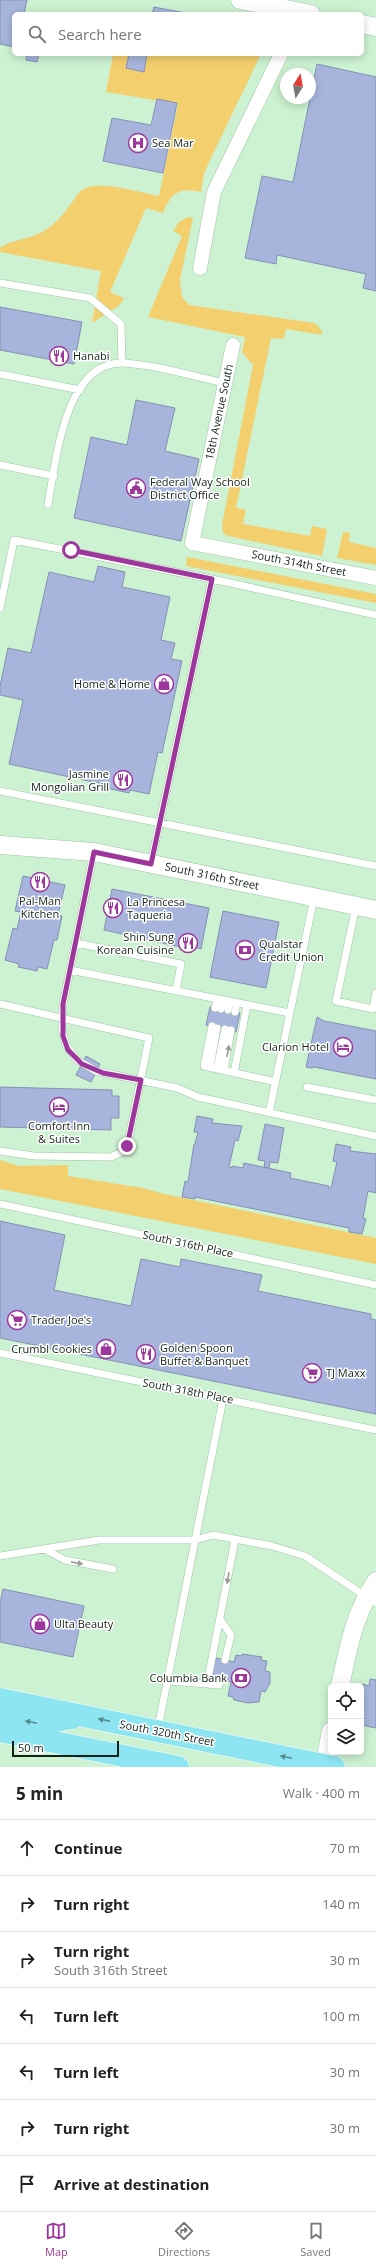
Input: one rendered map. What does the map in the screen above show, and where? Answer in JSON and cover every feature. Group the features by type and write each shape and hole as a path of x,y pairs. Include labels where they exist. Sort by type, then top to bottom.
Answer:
{"main road":[{"name":"South 320th Street","path":"0,1698 327,1766"},
{"path":"0,1716 38,1724 83,1716"},
{"path":"0,1731 178,1767"}],"street":[{"path":"240,0 300,10"},
{"path":"364,24 376,27"},
{"path":"200,268 214,192 280,56"},
{"name":"18th Avenue South","path":"222,548 192,543 233,346"},
{"name":"South 314th Street","path":"222,548 376,578"},
{"name":"South 316th Street","path":"0,845 94,852 376,910"},
{"path":"341,1683 353,1626 371,1600 376,1581"},
{"path":"327,1766 328,1755"}],"lane":[{"path":"0,283 90,298 121,324 122,363"},
{"path":"48,504 62,432 70,408 90,376 105,366 122,363 225,383"},
{"path":"0,374 80,390"},
{"path":"0,465 54,476"},
{"path":"0,608 14,540 212,579 376,615"},
{"path":"151,864 212,579"},
{"path":"0,790 376,866"},
{"path":"94,852 70,970 62,1018 66,1045 71,1054 82,1064 103,1073 177,1088 198,1097 376,1136"},
{"path":"270,1113 314,898"},
{"path":"356,906 336,1002 372,1009 376,992"},
{"path":"76,943 181,964 176,991"},
{"path":"70,970 290,1013"},
{"path":"226,1001 225,1010 226,1001"},
{"path":"0,1004 149,1038 127,1146 116,1156 34,1156 0,1151"},
{"path":"234,1073 247,1005"},
{"path":"214,1068 221,1028 214,1068"},
{"path":"214,1068 276,1082"},
{"path":"307,1087 376,1100"},
{"name":"South 316th Place","path":"0,1204 376,1285"},
{"name":"South 318th Place","path":"0,1353 376,1430"},
{"path":"158,1731 223,1399"},
{"path":"0,1556 110,1539 195,1540 212,1535 291,1551 305,1556 371,1600"},
{"path":"206,1684 236,1540"},
{"path":"44,1549 65,1560 113,1569"},
{"path":"220,1619 231,1635 225,1660"},
{"path":"168,1681 219,1685 220,1680"}],"shaded area":[{"path":"113,56 260,56 210,160 204,174 201,192 181,191 177,193 170,200 163,213 146,208 110,292 124,298 120,305 92,323 101,271 0,252 0,248 9,243 35,235 52,226 78,194 84,189 93,186 116,187 159,196 178,104 106,92"},
{"path":"188,217 193,218 180,280 182,297 189,305 314,323 320,328 323,335 286,329 284,339 271,338 236,508 246,510 243,524 310,536 312,526 327,529 322,556 228,536 223,533 222,525 253,365 242,352 245,337 148,317 182,236 173,231 179,222"},
{"path":"343,532 350,533 349,542 376,548 376,565 337,558"},
{"path":"187,557 376,594 376,603 186,566"},
{"path":"0,1160 19,1166 68,1165 68,1176 143,1188 164,1194 376,1238 376,1264 0,1189"}],"building":[{"path":"0,0 27,0 24,12 12,12 12,47 0,44"},
{"path":"154,7 180,12 153,12"},
{"path":"27,56 38,56 37,62 26,60"},
{"path":"129,56 147,56 144,72 126,68"},
{"path":"317,64 376,77 376,291 363,288 366,274 277,255 276,264 245,258 262,176 293,182 309,104 316,104"},
{"name":"Sea Mar","path":"157,99 177,103 163,173 103,161 112,118 151,125"},
{"path":"0,307 82,322 74,364 0,350"},
{"name":"Federal Way School District Office","path":"136,400 175,408 165,451 199,459 181,541 74,518 91,437 127,445"},
{"path":"98,566 125,572 122,587 170,597 161,640 175,643 171,659 182,661 162,753 158,752 149,794 130,790 129,793 107,788 107,785 9,764 23,700 0,695 0,686 8,648 31,653 49,572 94,582"},
{"path":"23,876 65,885 58,915 62,916 57,940 54,940 47,969 38,967 37,971 18,967 19,964 5,960 13,928 17,929 21,912 15,911"},
{"path":"112,889 209,908 201,949 194,947 194,950 104,930"},
{"name":"Qualstar Credit Union","path":"223,911 279,922 266,988 210,977"},
{"path":"210,1007 240,1013 236,1032 206,1025"},
{"name":"Clarion Hotel","path":"317,1017 324,1021 376,1031 376,1079 314,1067 306,1067"},
{"path":"86,1056 100,1064 91,1082 76,1075"},
{"name":"Comfort Inn & Suites","path":"0,1087 112,1090 112,1096 119,1096 119,1118 111,1118 111,1130 0,1127"},
{"path":"197,1116 213,1119 212,1123 242,1126 238,1141 235,1140 229,1167 232,1168 232,1166 243,1168 244,1163 291,1173 290,1178 329,1186 328,1188 331,1188 337,1162 333,1161 336,1144 351,1147 350,1151 376,1154 376,1193 368,1191 363,1218 366,1219 362,1234 349,1232 349,1228 195,1197 195,1199 182,1197 185,1181 188,1182 194,1144 198,1132 194,1132"},
{"path":"265,1124 284,1128 278,1163 270,1162 269,1168 264,1167 265,1161 258,1160"},
{"path":"0,1221 65,1235 54,1290 131,1306 141,1259 180,1267 181,1259 262,1275 258,1291 371,1314 371,1319 376,1320 376,1414 0,1338"},
{"name":"Ulta Beauty","path":"3,1589 84,1606 73,1657 0,1642 0,1603"},
{"name":"Columbia Bank","path":"242,1654 262,1657 261,1660 267,1661 265,1671 270,1672 270,1683 265,1692 261,1691 259,1702 248,1703 234,1700 233,1697 228,1696 231,1682 212,1678 216,1658 234,1662 236,1655 242,1656"},
{"path":"370,1679 376,1680 376,1728 364,1726 364,1684 369,1686"}],"place":[{"name":"Sea Mar","path":"138,143"},
{"name":"Hanabi","path":"59,356"},
{"name":"Federal Way School District Office","path":"136,488"},
{"name":"Home & Home","path":"164,684"},
{"name":"Jasmine Mongolian Grill","path":"123,780"},
{"name":"Pal-Man Kitchen","path":"40,882"},
{"name":"La Princesa Taqueria","path":"113,908"},
{"name":"Shin Sung Korean Cuisine","path":"188,943"},
{"name":"Qualstar Credit Union","path":"245,950"},
{"name":"Clarion Hotel","path":"343,1047"},
{"name":"Comfort Inn & Suites","path":"59,1107"},
{"name":"Trader Joe's","path":"17,1320"},
{"name":"Crumbl Cookies","path":"106,1349"},
{"name":"Golden Spoon Buffet & Banquet","path":"146,1354"},
{"name":"TJ Maxx","path":"312,1373"},
{"name":"Ulta Beauty","path":"40,1624"},
{"name":"Columbia Bank","path":"241,1678"}],"route":[{"path":"71,550 212,579 151,864 94,852 63,1004 63,1036 68,1050 77,1060 96,1071 141,1080 127,1146"}]}
